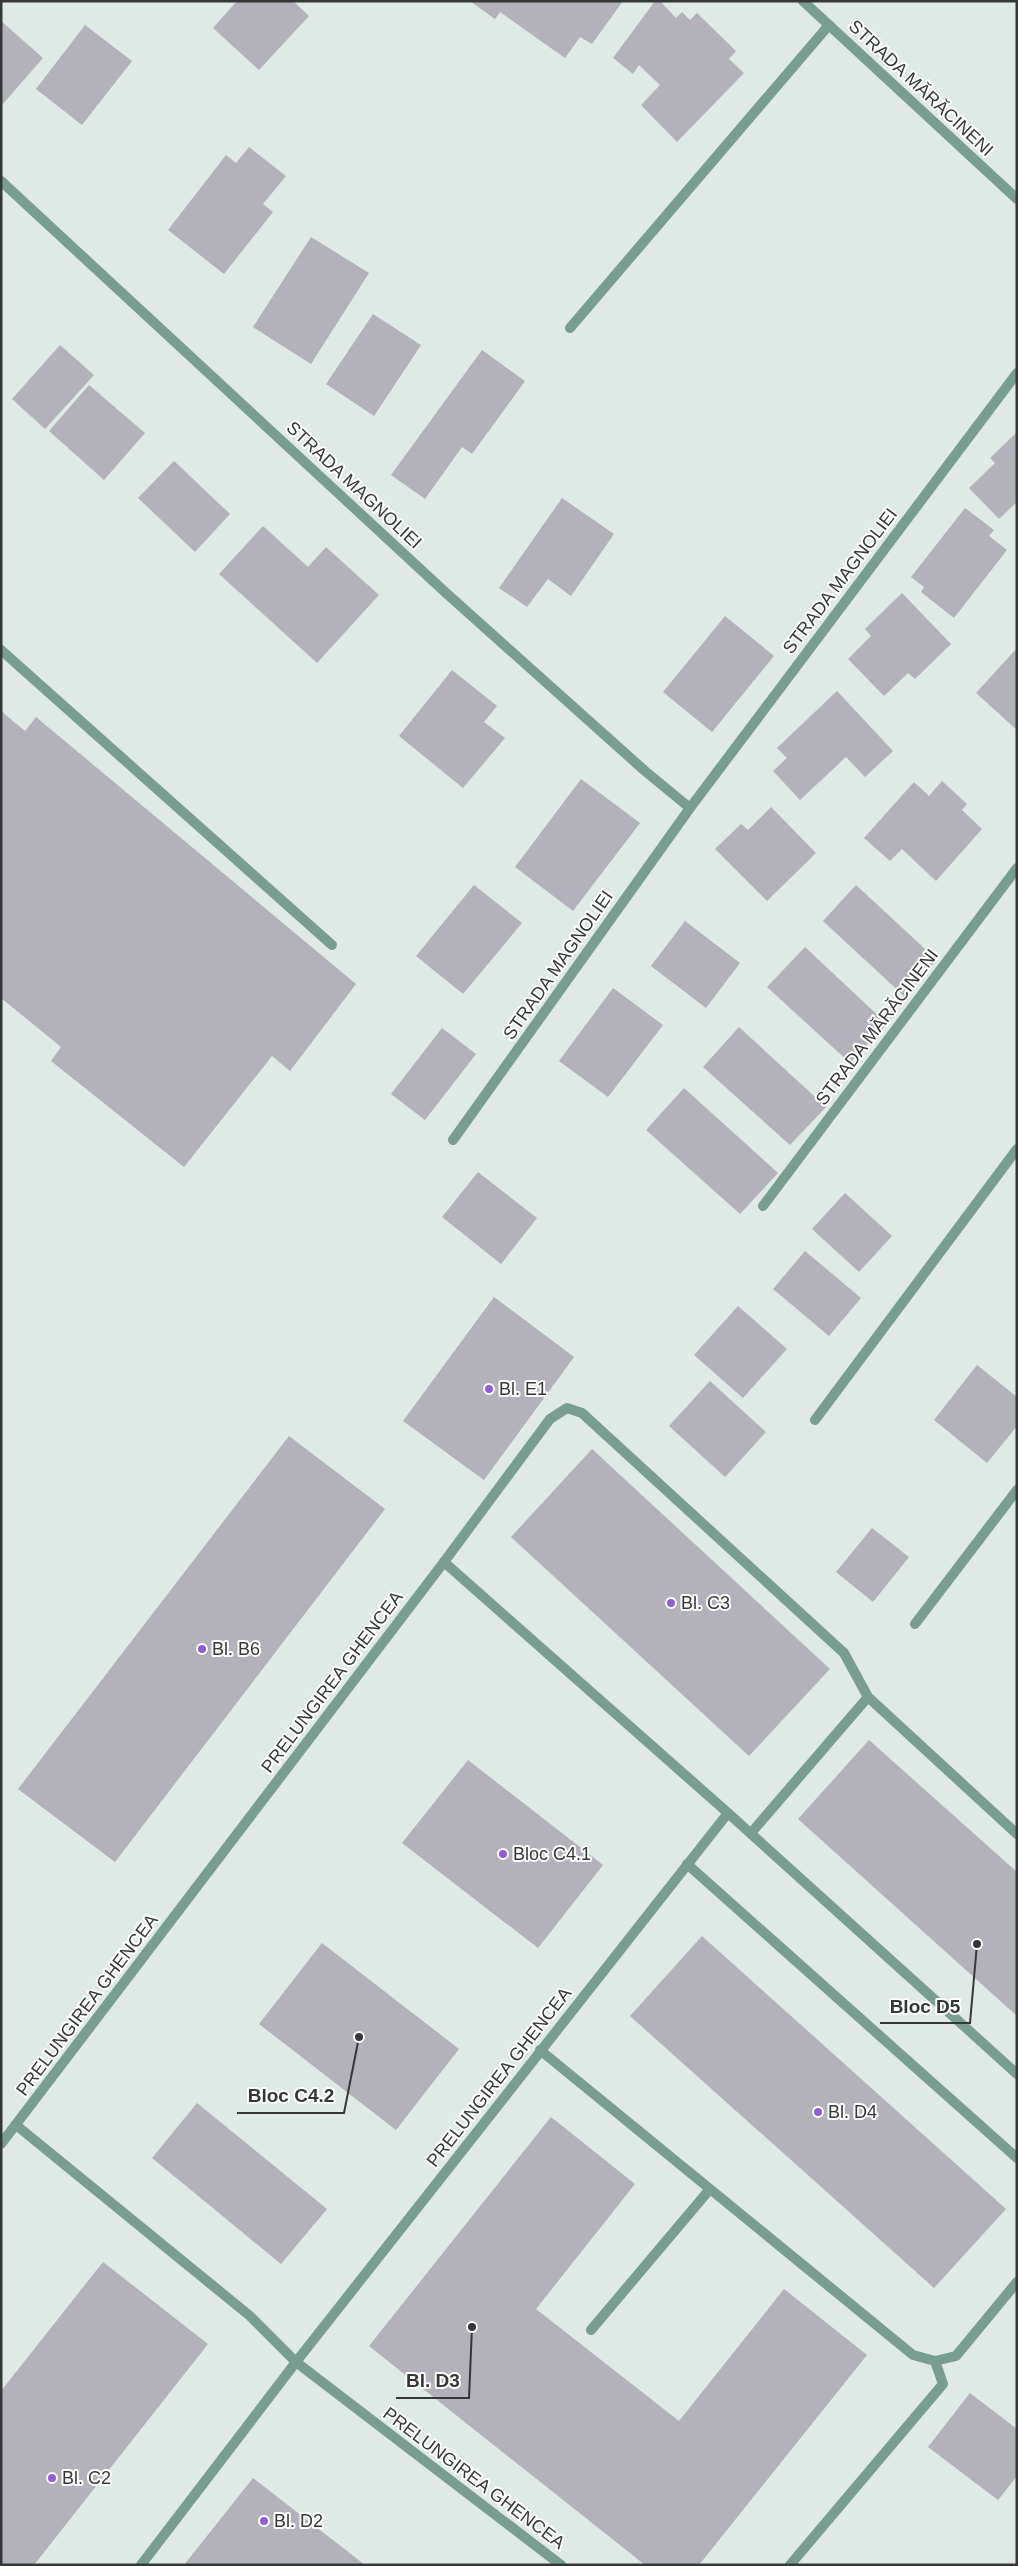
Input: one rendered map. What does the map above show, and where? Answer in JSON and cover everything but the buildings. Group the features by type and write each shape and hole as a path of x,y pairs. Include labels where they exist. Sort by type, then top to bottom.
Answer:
{"street":[{"name":"STRADA MĂRĂCINENI","path":"803,1 1017,199"},
{"path":"570,328 829,26"},
{"name":"STRADA MAGNOLIEI","path":"1,181 446,592 645,771 690,808"},
{"name":"STRADA MAGNOLIEI","path":"453,1140 690,808 1017,374"},
{"path":"1,650 332,945"},
{"name":"STRADA MĂRĂCINENI","path":"763,1206 1017,868"},
{"path":"815,1420 1017,1149"},
{"name":"PRELUNGIREA GHENCEA","path":"1,2144 444,1562 550,1419 567,1408 582,1413 844,1653 868,1697"},
{"path":"915,1624 1017,1490"},
{"path":"444,1562 728,1812 1017,2074"},
{"path":"751,1833 868,1697 1017,1834"},
{"name":"PRELUNGIREA GHENCEA","path":"141,2565 296,2362 728,1812"},
{"path":"687,1864 1017,2158"},
{"path":"540,2050 913,2355 935,2361 956,2356 1017,2282"},
{"name":"PRELUNGIREA GHENCEA","path":"16,2125 250,2316 296,2362 561,2565"},
{"path":"592,2330 710,2189"},
{"path":"790,2565 943,2384 935,2361"}],"place":[{"name":"Bl. E1","path":"489,1389"},
{"name":"Bl. C3","path":"671,1603"},
{"name":"Bl. B6","path":"202,1649"},
{"name":"Bloc C4.1","path":"503,1854"},
{"name":"Bloc D5","path":"977,1944"},
{"name":"Bloc C4.2","path":"359,2037"},
{"name":"Bl. D4","path":"818,2112"},
{"name":"Bl. D3","path":"472,2327"},
{"name":"Bl. C2","path":"52,2478"},
{"name":"Bl. D2","path":"264,2521"}]}
